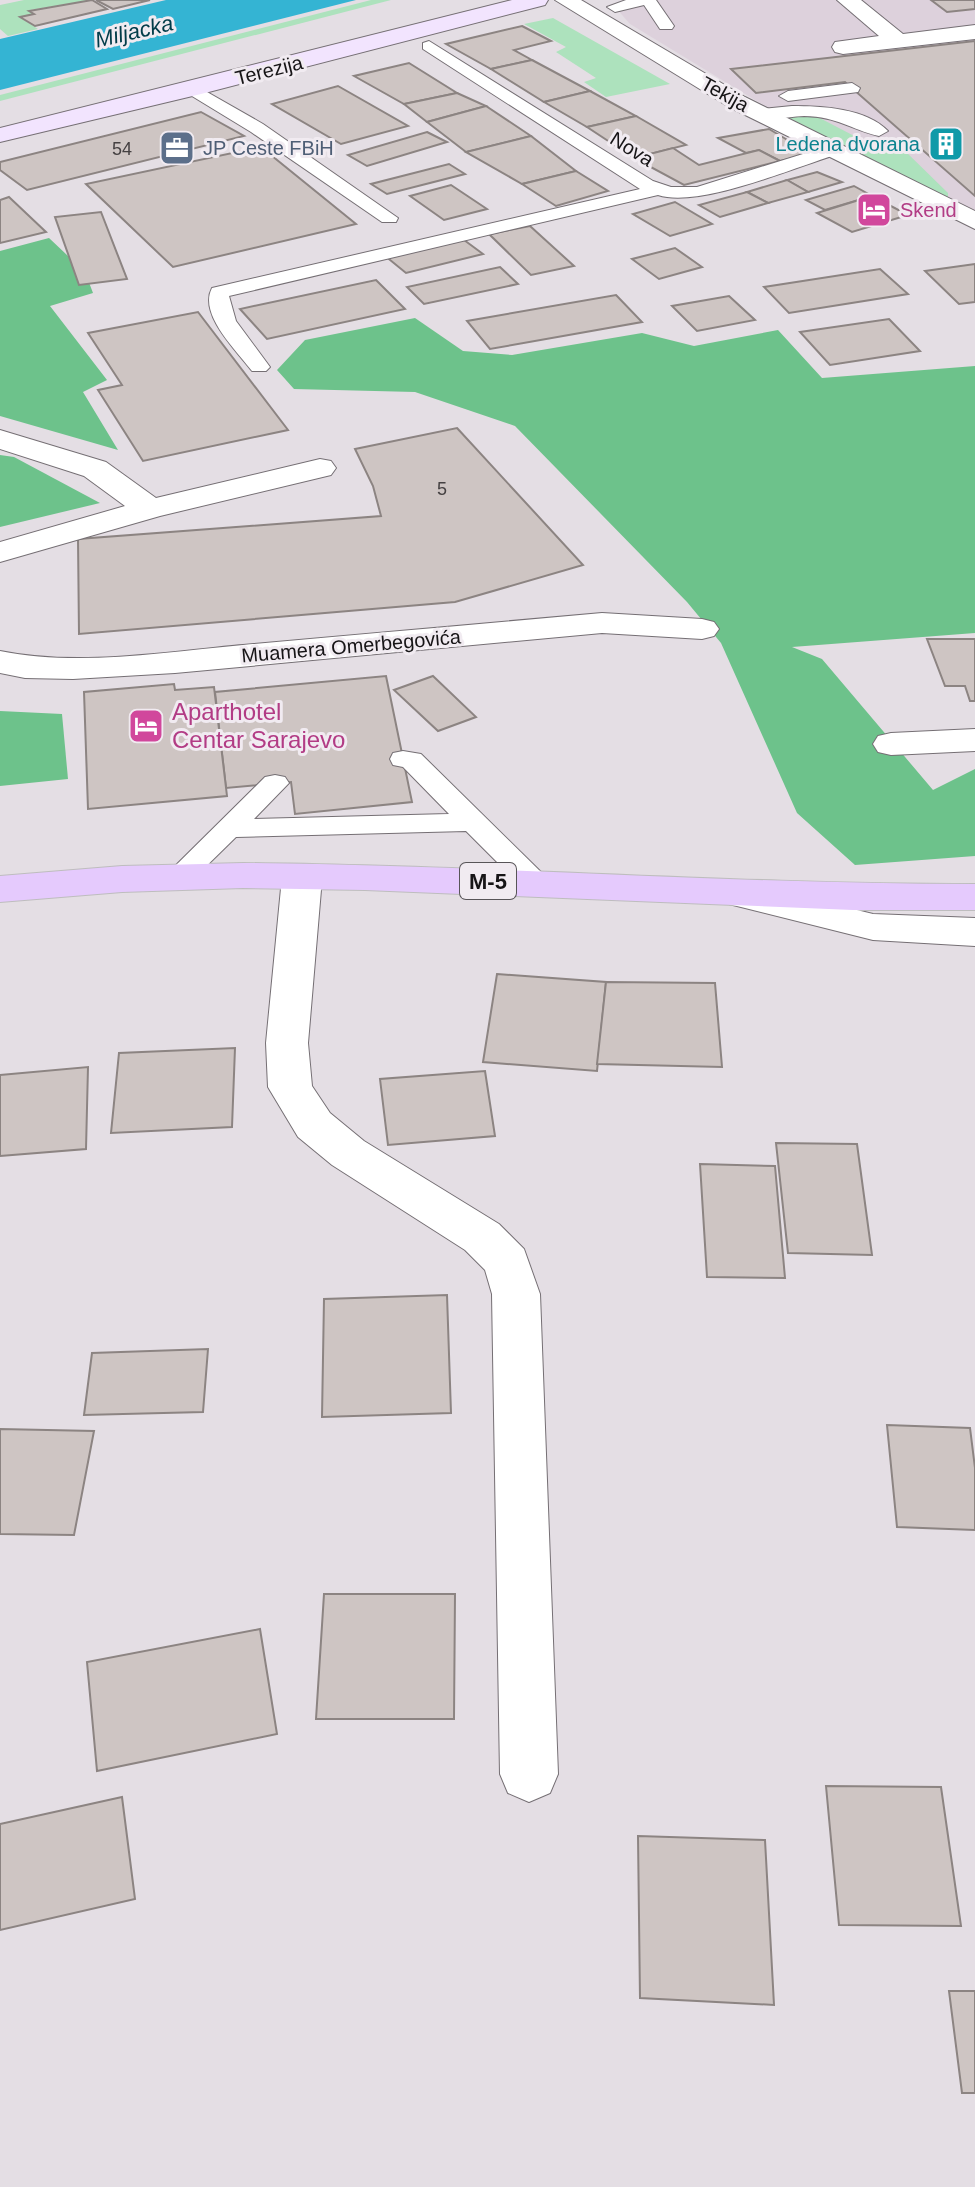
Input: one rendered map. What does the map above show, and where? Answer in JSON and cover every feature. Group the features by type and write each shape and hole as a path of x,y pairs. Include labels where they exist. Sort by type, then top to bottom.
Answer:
{"main road":[{"name":"Terezija","path":"0,135 193,89 537,0"},
{"name":"M-5","path":"0,889 178,877 302,878 534,882 743,895 871,899 975,897"}],"street":[{"name":"Tekija","path":"566,0 737,102 975,221"},
{"path":"848,0 898,41"},
{"path":"843,47 975,32"},
{"path":"0,439 95,469 150,509"},
{"path":"0,552 150,509 320,468"},
{"name":"Muamera Omerbegovića","path":"0,662 25,667 73,668 175,662 602,623 702,629"},
{"path":"891,744 975,740"},
{"path":"302,878 287,1043 290,1087 314,1125 348,1153 482,1237 507,1262 516,1294 529,1774"},
{"path":"743,895 873,927 975,932"}],"lane":[{"path":"615,7 648,0 666,26"},
{"name":"Nova","path":"429,46 658,190 698,192 835,149"},
{"path":"737,102 852,88"},
{"path":"193,89 257,128 389,218"},
{"path":"762,114 803,109 828,113 879,131"},
{"path":"259,367 222,313 217,300 219,292 658,190"},
{"path":"403,759 411,760 534,882"},
{"path":"178,877 275,783"},
{"path":"228,828 473,822"}],"shaded area":[{"path":"625,0 975,0 975,215 755,100 630,24 615,7"}],"green space":[{"path":"24,0 92,0 30,10 34,14 21,18 38,29 8,36 0,29 0,5"},
{"path":"371,0 391,0 0,101 0,95"},
{"path":"553,18 670,84 606,97 584,82 596,78 556,52 566,47 524,24"},
{"path":"812,114 862,140 903,149 948,193 948,201 789,118"},
{"path":"49,238 85,272 93,293 50,306 107,380 83,392 118,450 0,416 0,251"},
{"path":"415,318 463,351 512,355 642,333 694,346 778,330 822,378 975,366 975,633 792,647 822,659 933,790 975,769 975,856 855,865 797,813 721,643 687,602 515,426 415,392 294,389 277,370 305,340"},
{"path":"0,455 14,457 100,503 0,527"},
{"path":"0,711 62,714 68,779 0,786"}],"water":[{"name":"Miljacka","path":"166,0 356,0 0,90 0,39"}],"building":[{"path":"92,0 107,9 35,26 20,17 34,14 29,11"},
{"path":"96,0 150,0 113,9"},
{"path":"931,0 975,0 975,9 947,12"},
{"path":"522,26 551,41 514,50 532,60 491,69 446,44"},
{"name":"Ledena dvorana","path":"975,41 975,196 845,82 756,93 731,69"},
{"path":"532,60 590,91 544,102 491,69"},
{"path":"409,63 457,93 404,104 354,76"},
{"path":"338,86 408,126 341,144 272,104"},
{"path":"590,91 636,116 587,127 544,102"},
{"path":"457,93 486,106 427,122 404,104"},
{"path":"486,106 531,136 466,152 427,122"},
{"path":"201,112 244,136 27,190 0,170 0,162"},
{"path":"636,116 686,145 634,158 587,127"},
{"path":"769,129 811,154 780,161 759,150 746,153 718,138"},
{"path":"427,132 447,142 367,166 348,155"},
{"path":"531,136 576,171 522,184 466,152"},
{"path":"261,147 356,224 173,267 86,184"},
{"path":"673,148 699,165 759,150 780,161 684,185 634,158"},
{"path":"449,164 465,174 387,194 371,184"},
{"path":"576,171 608,191 556,206 522,184"},
{"path":"817,172 842,182 808,192 787,180"},
{"path":"787,180 808,192 768,203 747,192"},
{"path":"451,185 487,209 444,220 410,196"},
{"path":"854,186 872,196 825,210 806,200"},
{"path":"747,192 768,203 720,217 699,205"},
{"path":"872,196 908,215 852,232 817,213"},
{"path":"9,197 46,232 0,243 0,200"},
{"path":"675,202 712,224 670,236 633,214"},
{"path":"101,212 127,279 79,285 55,217"},
{"path":"530,226 574,266 531,275 489,234"},
{"path":"460,237 483,254 406,273 384,255"},
{"path":"675,248 702,267 659,279 632,259"},
{"path":"975,264 975,302 959,304 925,271"},
{"path":"500,267 518,284 424,304 407,287"},
{"path":"880,269 908,294 789,313 764,287"},
{"path":"376,280 405,309 267,339 240,309"},
{"path":"616,295 642,322 490,349 467,321"},
{"path":"729,296 755,320 697,331 672,306"},
{"path":"198,312 288,430 143,461 98,390 122,385 88,333"},
{"path":"889,319 920,351 830,365 800,332"},
{"path":"457,428 583,565 455,602 79,634 78,539 381,516 373,486 355,449"},
{"path":"927,639 975,639 975,701 970,701 965,686 945,686"},
{"path":"386,676 412,802 295,814 291,782 226,788 215,692"},
{"path":"433,676 476,717 438,731 394,690"},
{"path":"174,684 175,690 214,687 227,796 88,809 84,692"},
{"path":"497,974 606,982 597,1071 483,1062"},
{"path":"606,982 715,983 722,1067 597,1064"},
{"path":"235,1048 232,1127 111,1133 119,1053"},
{"path":"88,1067 86,1149 0,1156 0,1075"},
{"path":"485,1071 495,1136 388,1145 380,1079"},
{"path":"776,1143 857,1144 872,1255 788,1253"},
{"path":"700,1164 775,1166 785,1278 707,1277"},
{"path":"447,1295 451,1413 322,1417 324,1299"},
{"path":"208,1349 203,1412 84,1415 92,1353"},
{"path":"887,1425 970,1428 975,1468 975,1530 897,1527"},
{"path":"0,1429 94,1431 74,1535 0,1534"},
{"path":"324,1594 455,1594 454,1719 316,1719"},
{"path":"260,1629 277,1734 97,1771 87,1662"},
{"path":"826,1786 941,1787 961,1926 839,1925"},
{"path":"122,1797 135,1899 0,1930 0,1824"},
{"path":"638,1836 765,1840 774,2005 640,1998"},
{"path":"949,1991 975,1991 975,2093 962,2093"}],"place":[{"name":"Ledena dvorana","path":"946,144"},
{"name":"JP Ceste FBiH","path":"177,148"},
{"name":"Skend","path":"874,210"},
{"name":"Aparthotel Centar Sarajevo","path":"146,726"}]}
